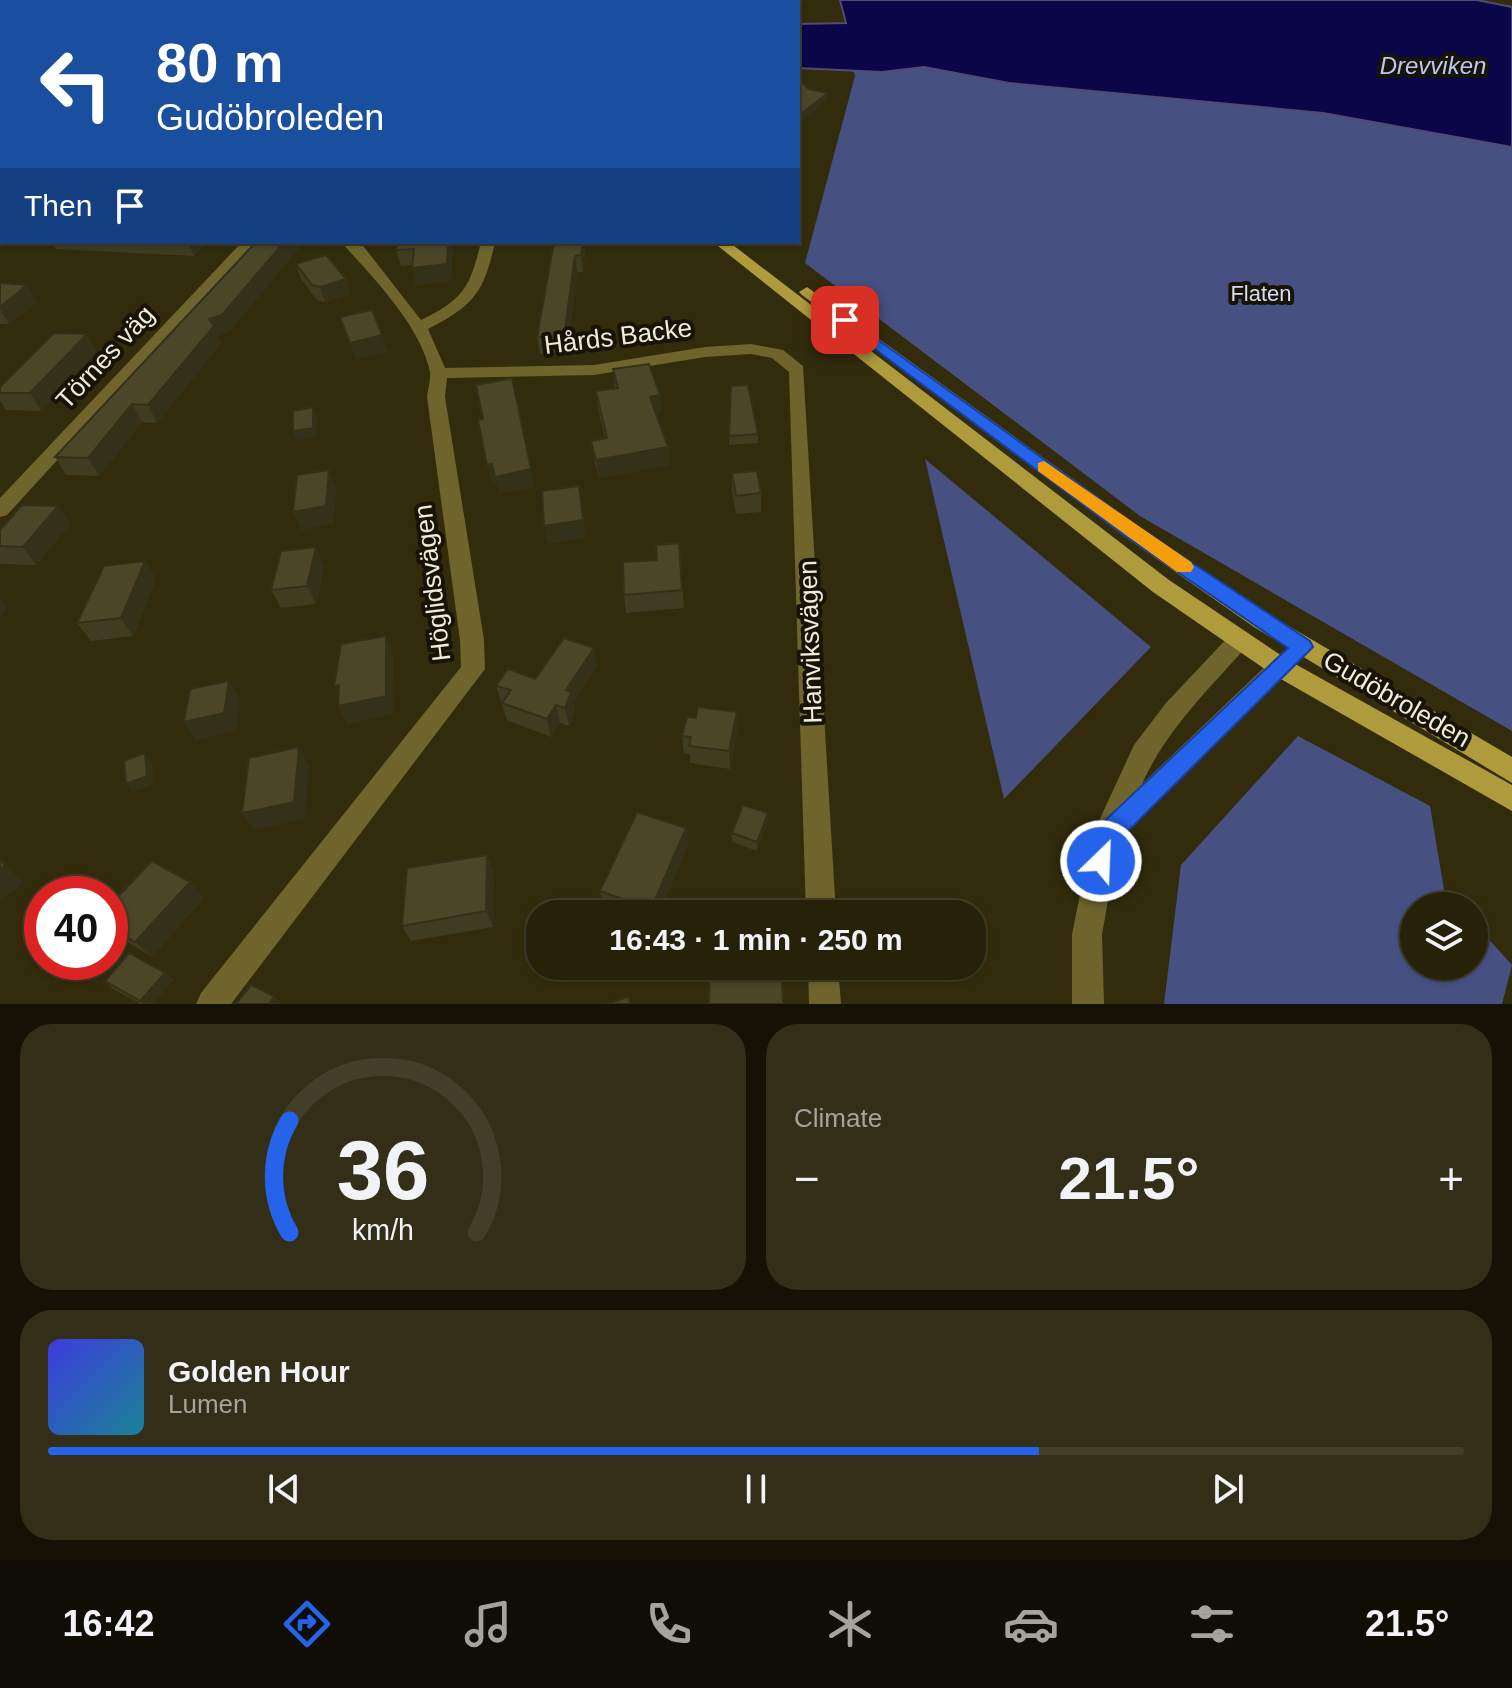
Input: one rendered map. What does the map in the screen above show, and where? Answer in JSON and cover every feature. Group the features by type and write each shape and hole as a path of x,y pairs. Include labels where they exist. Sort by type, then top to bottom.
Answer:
{"main road":[{"name":"Gudöbroleden","path":"723,244 1161,586 1280,667 1512,799"},
{"name":"Gudöbroleden","path":"742,244 1131,531 1262,621 1512,771"},
{"path":"1240,639 1262,621"},
{"path":"1280,667 1303,647"}],"street":[{"name":"Törnes väg","path":"0,510 248,244"},
{"name":"Höglidsvägen","path":"212,1004 473,669 472,640 436,397 439,373 419,327 359,250 351,244"},
{"path":"419,327 460,307 473,295 487,244"},
{"name":"Hårds Backe","path":"439,373 594,370 705,352 751,349 777,354 797,370"},
{"name":"Hanviksvägen","path":"797,370 820,900"},
{"path":"1088,1004 1087,934 1106,836 1143,753 1175,710 1240,639"},
{"path":"1106,836 1280,667"},
{"path":"824,980 825,1004"}],"green space":[{"name":"Flaten","path":"845,44 1512,67 1512,731 1140,516 805,263 855,76"},
{"path":"925,459 1151,647 1004,799"},
{"path":"1298,736 1430,806 1446,892 1400,892 1400,980 1488,980 1488,938 1512,965 1502,1004 1164,1004 1181,865"}],"water":[{"name":"Drevviken","path":"840,0 1477,0 1512,7 1512,147 1323,113 1009,83 924,67 882,72 800,68 800,24 846,23"}],"building":[{"path":"800,82 809,89 828,93 800,114"},
{"path":"254,244 282,244 222,315 209,319 214,326 148,405 132,404 88,458 55,457"},
{"path":"397,244 448,244 447,264 412,268 414,249 396,250"},
{"path":"554,244 583,244 581,255 575,256 564,336 537,337"},
{"path":"326,255 346,279 320,287 312,285 296,264"},
{"path":"0,283 27,285 0,307"},
{"path":"372,310 382,335 350,343 340,317"},
{"path":"54,333 87,334 30,393 0,393 0,387"},
{"path":"649,364 660,395 650,397 668,447 596,460 591,441 607,438 596,391 618,388 613,369"},
{"path":"512,378 531,469 495,477 492,464 487,465 478,420 483,419 476,385"},
{"path":"748,385 758,434 729,436 731,386"},
{"path":"313,407 313,428 293,431 293,411"},
{"path":"329,470 326,506 293,512 297,475"},
{"path":"757,471 761,493 736,496 732,473"},
{"path":"579,486 583,520 544,526 542,491"},
{"path":"22,505 58,506 23,547 0,546 0,530"},
{"path":"679,543 682,590 624,595 623,562 657,560 656,545"},
{"path":"316,547 307,586 271,590 281,551"},
{"path":"145,561 121,618 77,623 104,566"},
{"path":"386,636 386,696 338,706 339,685 334,686 341,644"},
{"path":"564,638 594,648 566,690 571,692 565,708 556,705 547,719 502,703 511,690 496,686 508,669 535,679"},
{"path":"229,681 224,713 184,722 190,689"},
{"path":"698,707 737,712 729,751 689,746 691,737 682,736 687,717 696,718"},
{"path":"299,747 294,802 242,813 249,758"},
{"path":"145,753 147,776 126,784 124,761"},
{"path":"743,805 768,813 757,842 732,833"},
{"path":"637,812 686,828 655,900 626,900 600,891"},
{"path":"487,855 486,911 402,926 407,868"},
{"path":"152,861 190,882 135,942 128,938 128,886"},
{"path":"128,954 165,973 140,1001 105,981 128,980"},
{"path":"710,980 782,980 783,1004 709,1004"},
{"path":"251,985 274,996 269,1004 236,1004"},
{"path":"629,997 630,1004 606,1004"}],"slow traffic":[{"path":"1044,467 1184,567"}],"route":[{"path":"845,320 1131,531 1303,647 1106,836 1101,861"}]}
